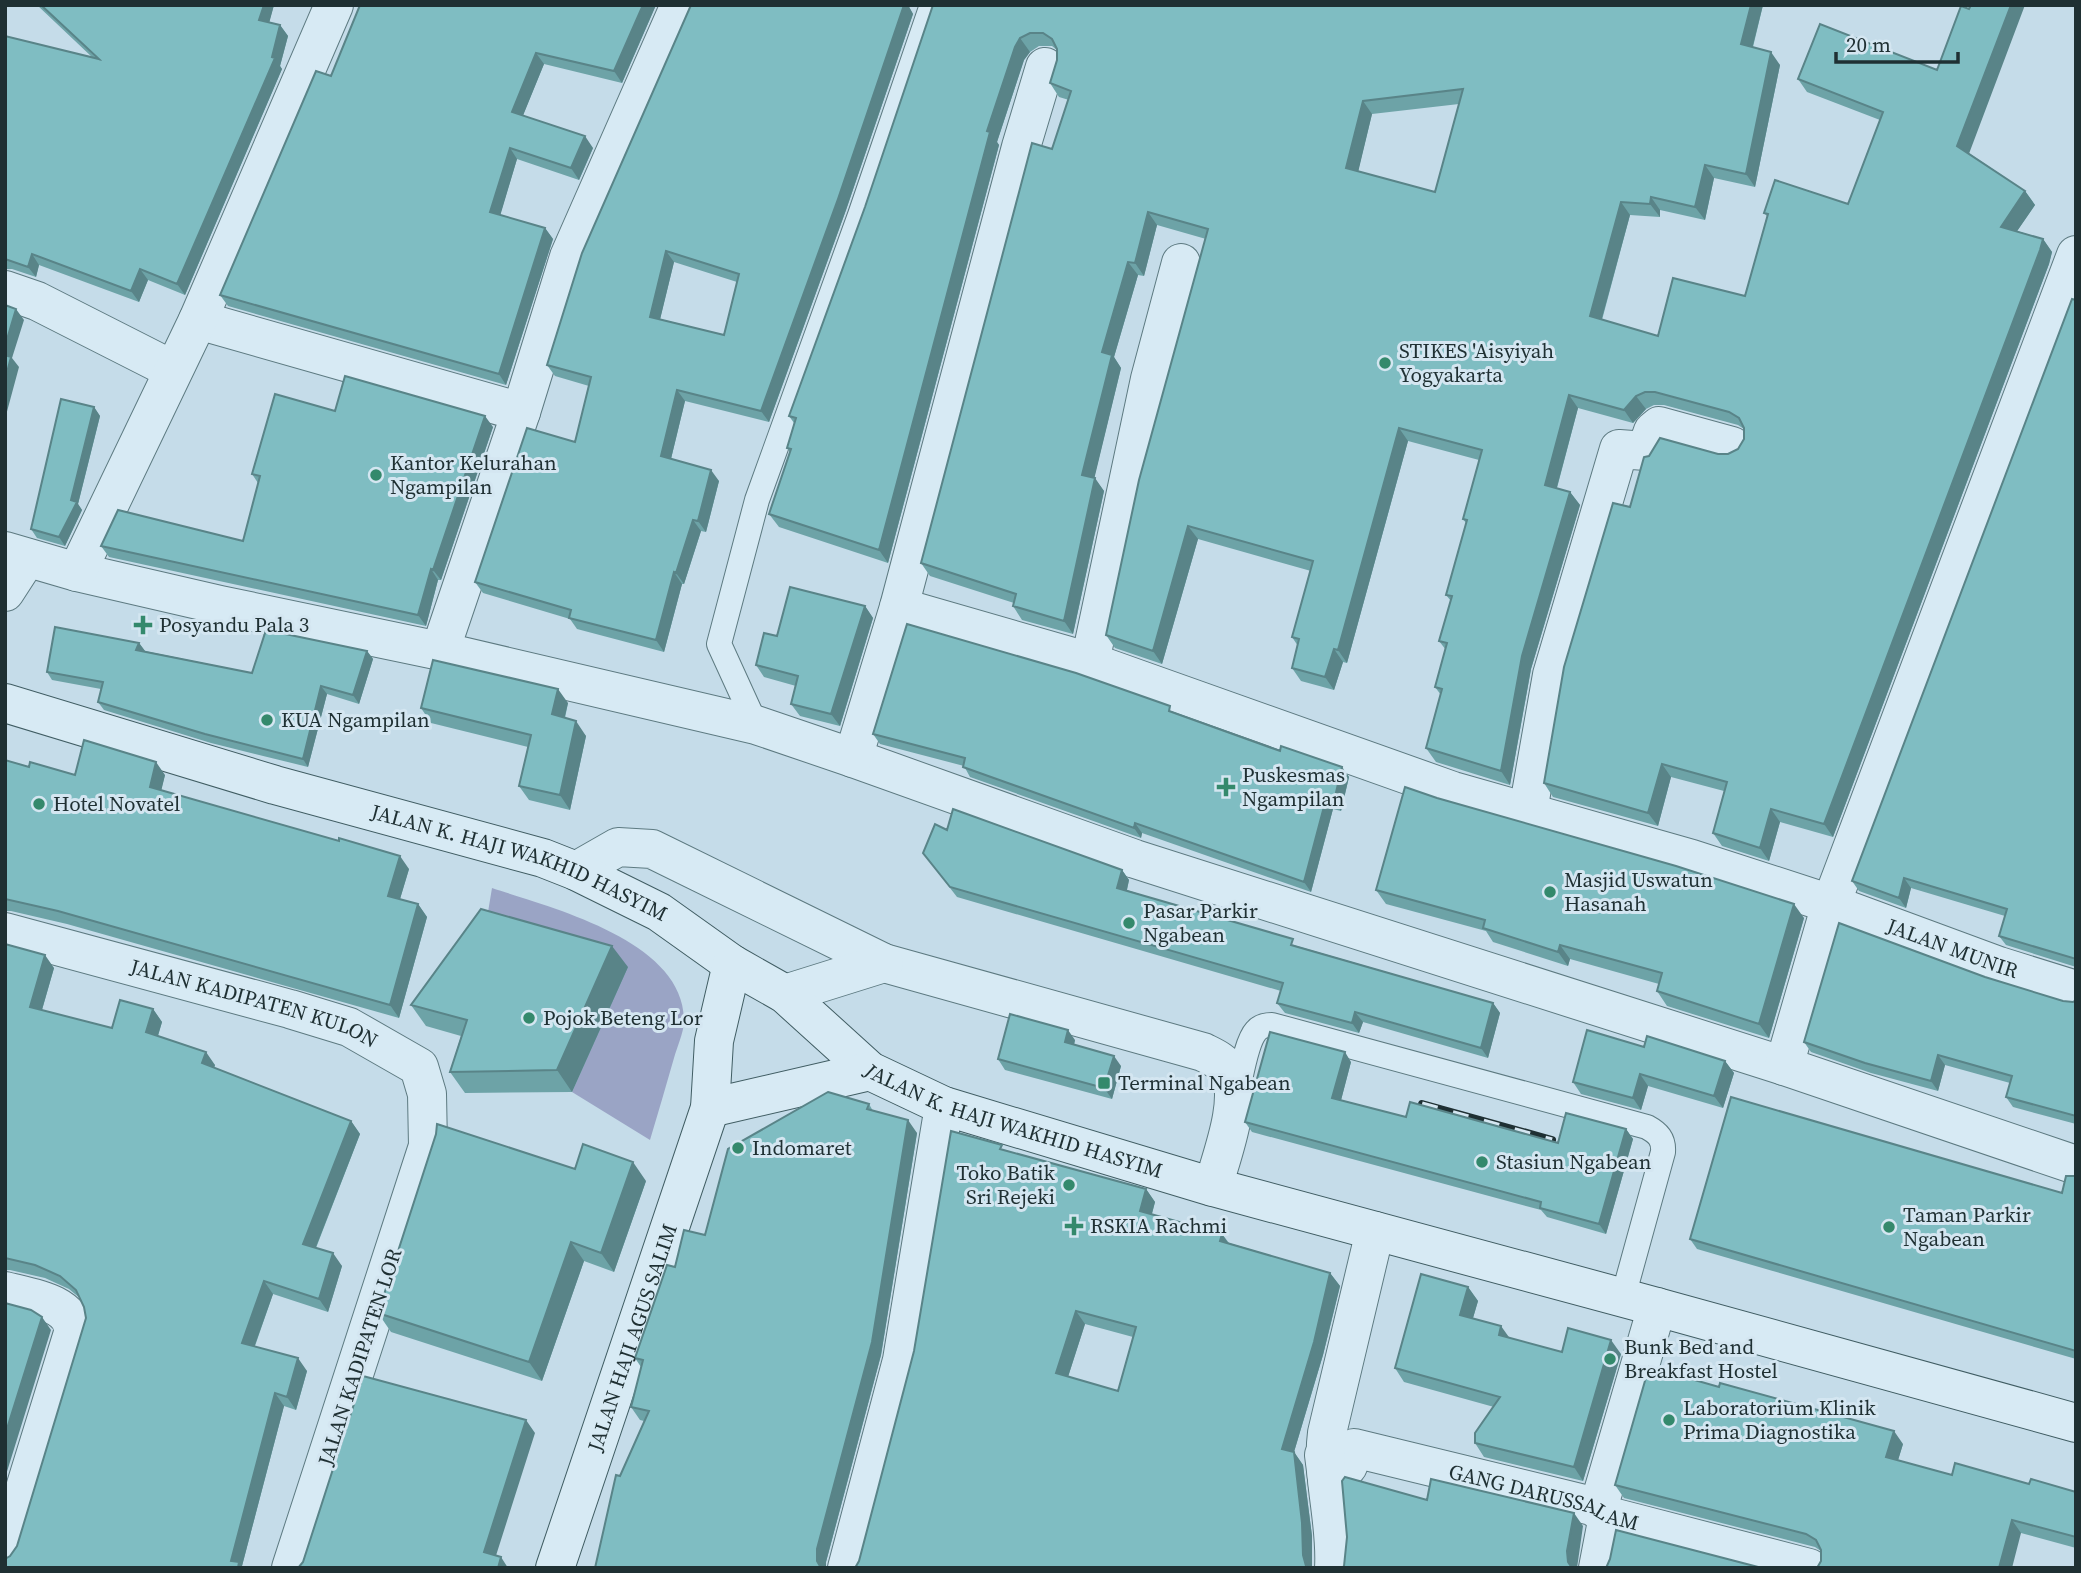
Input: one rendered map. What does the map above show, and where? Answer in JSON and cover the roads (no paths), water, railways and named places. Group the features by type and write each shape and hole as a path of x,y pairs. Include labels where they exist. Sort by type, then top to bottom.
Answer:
{"street":[{"path":"77,572 198,320 334,5"},
{"path":"440,650 521,412 569,257 680,5"},
{"path":"853,758 899,607 1045,66"},
{"path":"1784,1066 1831,904 2076,255"},
{"path":"1090,662 1150,379 1181,262"},
{"path":"5,290 37,300 173,370"},
{"path":"198,320 521,412"},
{"path":"1528,811 1552,675 1619,449 1646,451 1653,431 1659,426 1732,446"},
{"path":"5,592 16,555 220,605 440,650 756,725 1135,859 1784,1066 2076,1165"},
{"name":"JALAN MUNIR","path":"899,607 1090,662 1452,791 1692,859 1831,904 2000,966 2076,990"},
{"name":"JALAN K. HAJI WAKHID HASYIM","path":"5,704 275,785 543,858 576,871 659,912 732,964 785,994 870,1071 944,1106 1213,1187 2076,1423"},
{"path":"576,871 618,847 652,849 884,963 1203,1052 1219,1060 1228,1070 1235,1100 1213,1187"},
{"name":"JALAN KADIPATEN KULON","path":"5,932 349,1027 419,1067 427,1094 428,1146"},
{"path":"785,994 884,963"},
{"name":"JALAN HAJI AGUS SALIM","path":"555,1568 710,1108 714,1041 732,964"},
{"path":"710,1108 870,1071"},
{"path":"847,1568 901,1360 944,1106"},
{"name":"JALAN KADIPATEN LOR","path":"291,1568 428,1146"},
{"path":"1334,1568 1335,1547 1326,1471 1327,1433 1375,1231"},
{"path":"5,1290 50,1304 71,1317 74,1324 5,1553"},
{"path":"1598,1568 1603,1513 1640,1302"},
{"name":"GANG DARUSSALAM","path":"1326,1471 1348,1466 1353,1447 1517,1486 1603,1513 1809,1568"}],"lane":[{"path":"756,725 719,644 758,500 932,5"},
{"path":"1235,1100 1251,1039 1262,1026 1272,1025 1647,1127 1660,1137 1663,1152 1640,1302"}],"railway":[{"path":"1422,1104 1552,1140"}],"place":[{"name":"STIKES 'Aisyiyah Yogyakarta","path":"1385,363"},
{"name":"Kantor Kelurahan Ngampilan","path":"376,475"},
{"name":"Posyandu Pala 3","path":"143,625"},
{"name":"KUA Ngampilan","path":"267,720"},
{"name":"Puskesmas Ngampilan","path":"1226,787"},
{"name":"Hotel Novatel","path":"39,804"},
{"name":"Masjid Uswatun Hasanah","path":"1550,892"},
{"name":"Pasar Parkir Ngabean","path":"1129,923"},
{"name":"Pojok Beteng Lor","path":"529,1018"},
{"name":"Terminal Ngabean","path":"1104,1083"},
{"name":"Indomaret","path":"738,1148"},
{"name":"Stasiun Ngabean","path":"1482,1162"},
{"name":"Toko Batik Sri Rejeki","path":"1069,1185"},
{"name":"RSKIA Rachmi","path":"1074,1226"},
{"name":"Taman Parkir Ngabean","path":"1889,1227"},
{"name":"Bunk Bed and Breakfast Hostel","path":"1610,1359"},
{"name":"Laboratorium Klinik Prima Diagnostika","path":"1669,1420"}]}
